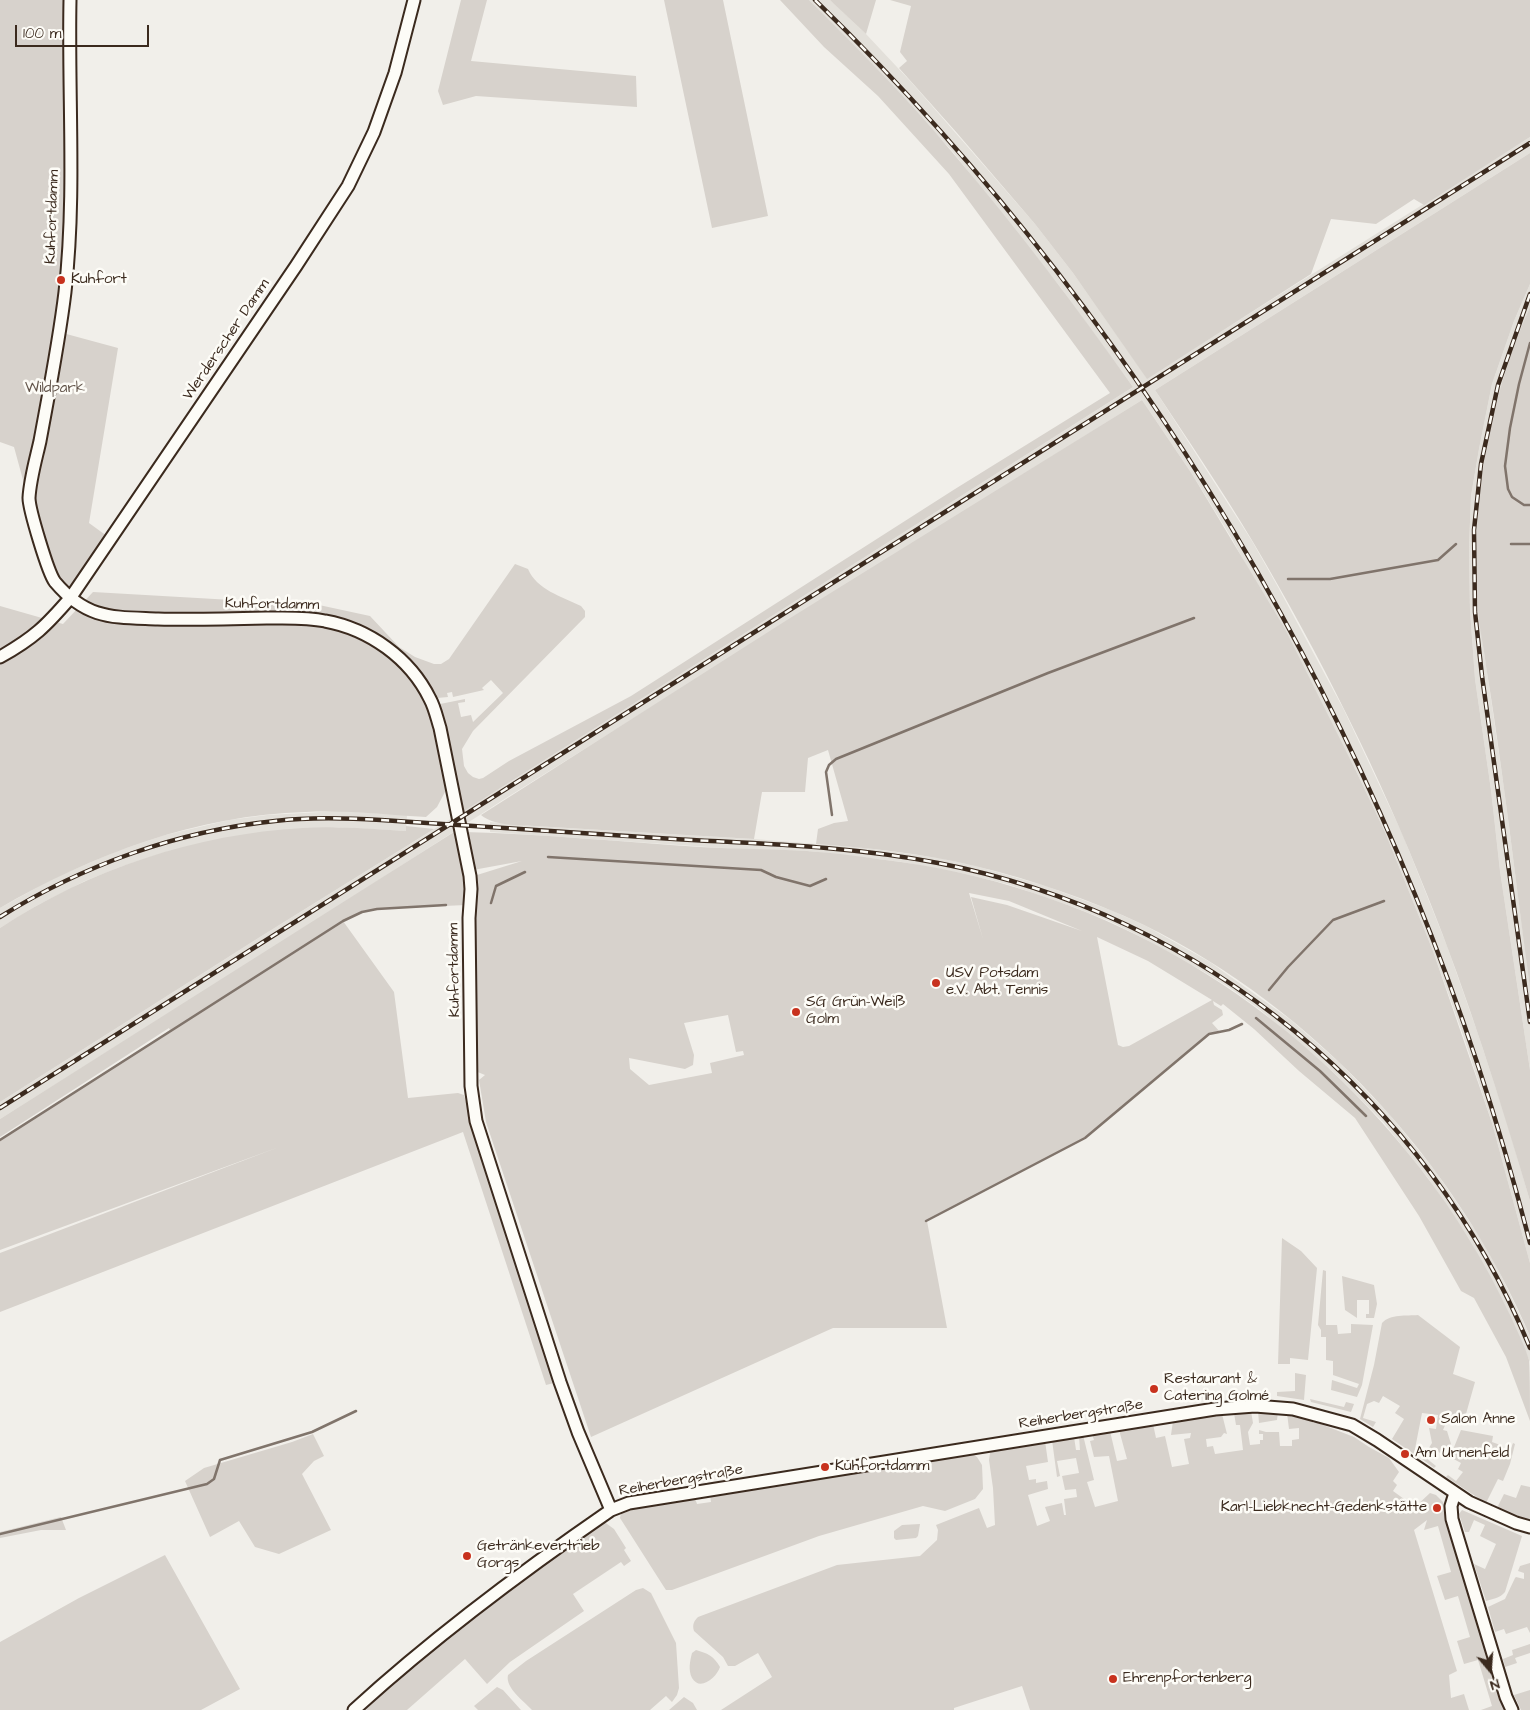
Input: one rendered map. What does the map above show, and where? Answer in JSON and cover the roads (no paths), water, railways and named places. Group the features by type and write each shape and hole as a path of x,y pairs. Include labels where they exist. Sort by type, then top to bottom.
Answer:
{"street":[{"name":"Kuhfortdamm","path":"70,0 70,195 65,290 29,500 43,553 52,578 91,612 110,617 181,619 290,618 323,620 348,627 393,652 407,665 428,694 440,728 470,876 471,1086 476,1121 560,1382 578,1432 611,1510"},
{"name":"Werderscher Damm","path":"0,656 21,645 43,629 71,596 296,266 348,186 374,132 395,73 414,0"},
{"name":"Reiherbergstraße","path":"354,1710 475,1608 611,1510 628,1503 1215,1409 1254,1406 1293,1409 1352,1425 1403,1456 1455,1493 1494,1514 1530,1527"},
{"path":"1455,1493 1451,1506 1452,1519 1506,1697 1512,1710"}],"waterway":[{"path":"1530,343 1510,428 1505,466 1508,489 1512,497 1524,505 1530,505"},
{"path":"1288,579 1330,579 1438,560 1456,544"},
{"path":"1511,544 1530,544"},
{"path":"832,815 826,772 829,765 836,759 1048,673 1194,618"},
{"path":"548,857 761,870 776,877 810,886 826,879"},
{"path":"491,903 496,886 525,872"},
{"path":"1269,990 1333,920 1384,901"},
{"path":"0,1140 343,921 362,912 377,909 446,905"},
{"path":"1256,1018 1320,1071 1366,1116"},
{"path":"926,1221 1085,1138 1209,1034 1229,1030 1242,1024"},
{"path":"0,1534 207,1484 214,1479 220,1460 312,1432 356,1411"}],"railway":[{"path":"815,0 940,131 1056,271 1162,418 1258,572 1343,733 1416,898 1479,1069 1530,1243"},
{"path":"0,1108 1530,143"},
{"path":"1530,294 1498,385 1481,464 1474,530 1475,612 1482,676 1530,1022"},
{"path":"0,917 64,881 132,853 167,842 239,826 315,818 381,820 839,849 938,863 1035,888 1128,925 1214,973 1295,1031 1367,1099 1432,1174 1486,1258 1530,1348"}],"place":[{"name":"Kuhfort","path":"61,280"},
{"name":"USV Potsdam e.V. Abt. Tennis","path":"936,983"},
{"name":"SG Grün-Weiß Golm","path":"796,1012"},
{"name":"Restaurant & Catering Golmé","path":"1154,1389"},
{"name":"Salon Anne","path":"1431,1420"},
{"name":"Am Urnenfeld","path":"1405,1454"},
{"name":"Kuhfortdamm","path":"825,1467"},
{"name":"Karl-Liebknecht-Gedenkstätte","path":"1437,1508"},
{"name":"Getränkevertrieb Gorgs","path":"467,1556"},
{"name":"Ehrenpfortenberg","path":"1113,1679"}],"park label":[{"name":"Wildpark","path":"55,389"}]}
